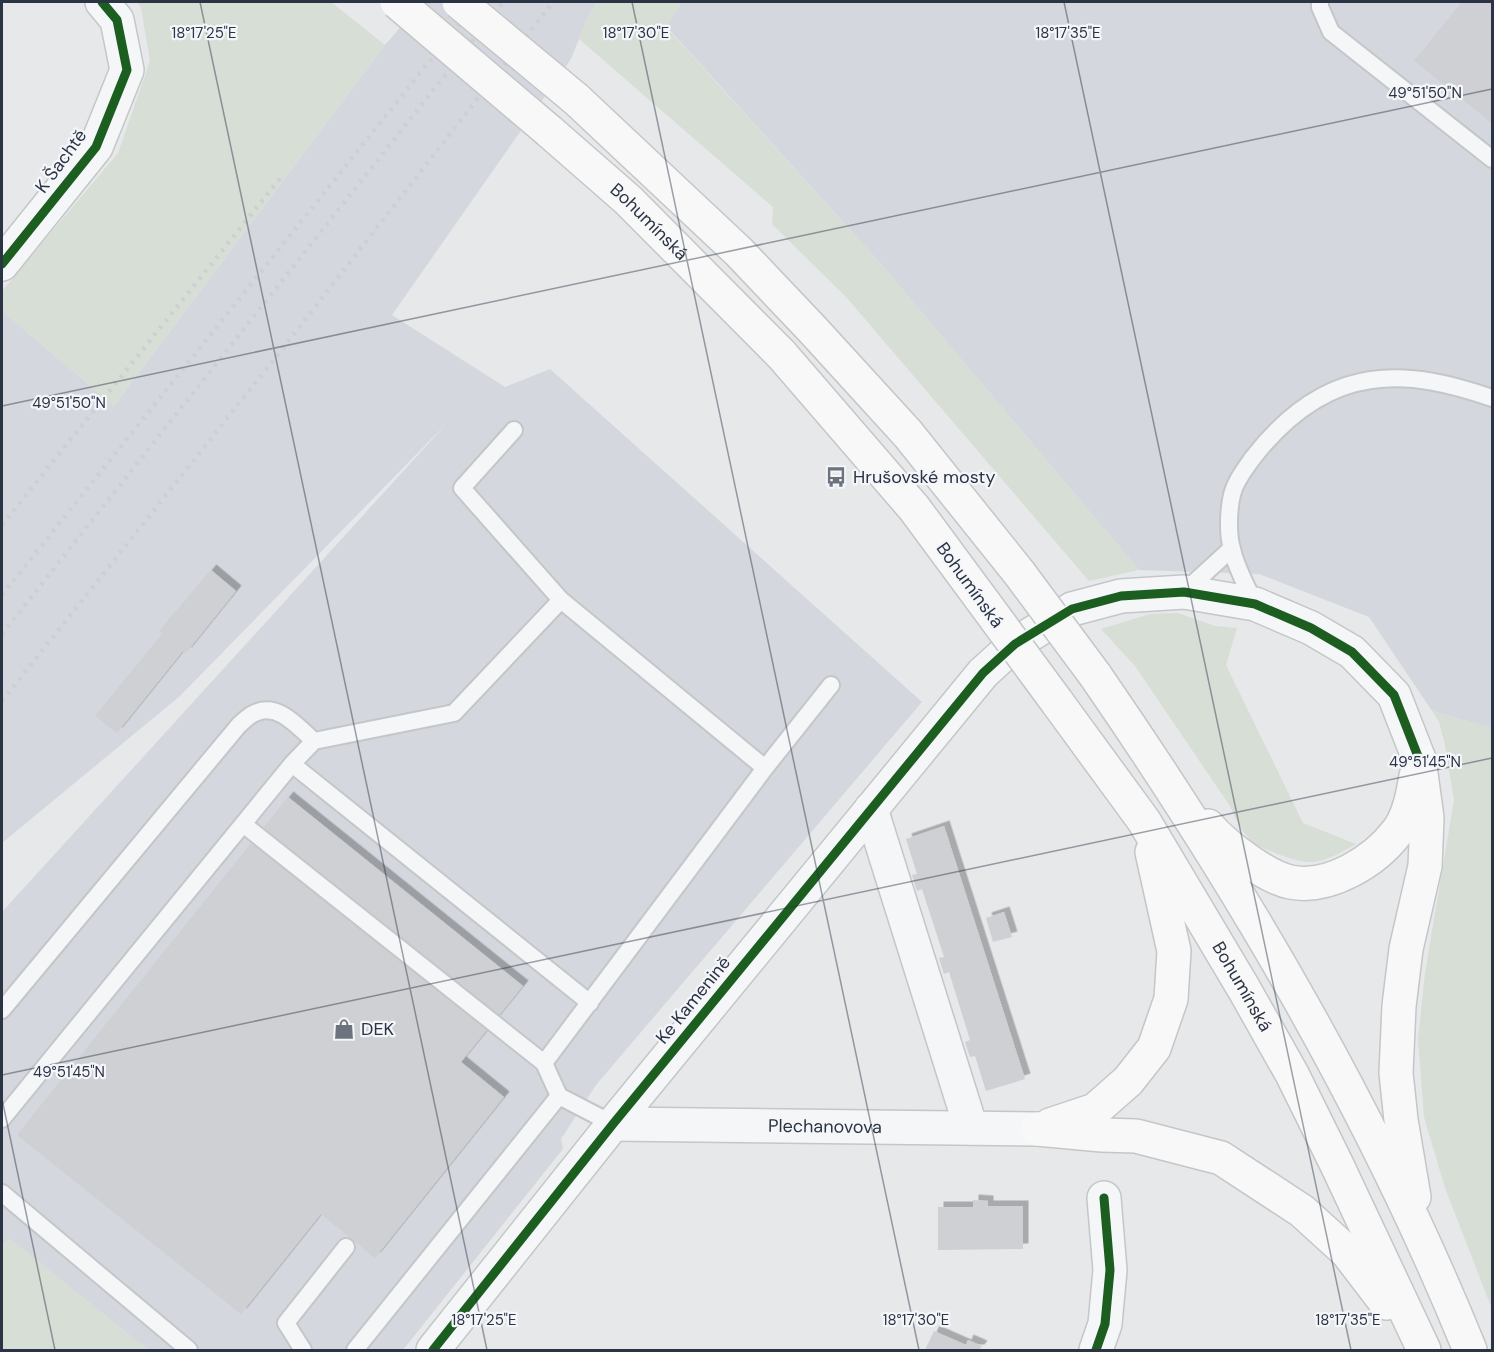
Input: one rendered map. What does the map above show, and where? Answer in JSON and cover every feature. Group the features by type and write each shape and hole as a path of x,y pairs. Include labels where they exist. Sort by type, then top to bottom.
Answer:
{"main road":[{"name":"Bohumínská","path":"397,2 628,200 782,356 914,508 1144,821 1195,903 1292,1074 1424,1350"},
{"path":"459,2 576,99 739,252 908,434 1020,574 1095,675 1164,775 1281,965 1372,1135 1421,1237 1470,1350"},
{"path":"1164,775 1211,830 1239,853 1289,882 1307,884 1336,877 1366,863 1398,831 1412,798 1419,759"},
{"path":"1419,759 1427,819 1425,866 1406,949 1399,1006 1396,1073 1401,1120 1421,1237"},
{"path":"1037,1129 1095,1110 1128,1081 1154,1048 1171,999 1174,951 1162,889 1144,821"},
{"path":"1037,1129 1136,1136 1221,1158 1302,1211 1347,1252 1424,1350"}],"street":[{"name":"K Šachtě","path":"2,264 96,147 127,70 117,20 102,2"},
{"name":"Ke Kamenině","path":"433,1350 613,1124 983,673 1015,644 1072,609 1121,596 1184,592 1255,604 1311,628 1352,652 1394,694 1419,759"},
{"path":"871,809 971,1128"},
{"name":"Plechanovova","path":"613,1124 1037,1129"},
{"path":"1096,1350 1105,1324 1110,1270 1104,1198"}],"lane":[{"path":"1320,2 1331,32 1492,159"},
{"path":"1255,604 1231,549 1231,501 1236,483 1276,430 1315,399 1342,386 1371,380 1399,378 1459,387 1492,398"},
{"path":"514,430 462,488 561,600 765,768"},
{"path":"1184,592 1231,549"},
{"path":"2,1119 292,764 314,741 454,713 561,600"},
{"path":"544,1063 765,768 831,685"},
{"path":"2,1010 239,725 255,713 268,710 280,713 314,741"},
{"path":"292,764 590,1003"},
{"path":"243,824 544,1063 559,1096 613,1124"},
{"path":"355,1350 559,1096"},
{"path":"2,1193 189,1350"},
{"path":"303,1350 286,1323 346,1247"}],"shaded area":[{"path":"137,2 331,2 385,45 114,406 2,311 2,291 118,153 150,61 141,8"},
{"path":"422,2 597,2 587,19 571,59 392,315 505,387 550,369 922,702 596,1085 561,1139 563,1149 403,1350 148,1350 10,1239 2,1244 2,912 448,422 180,696 2,843 2,311 114,406 385,45"},
{"path":"597,2 682,2 666,27 881,264 1139,570 1089,581 847,298 772,224 773,207 579,39"},
{"path":"682,2 1492,2 1492,728 1432,711 1369,617 1259,574 1139,570 881,264 666,26"},
{"path":"1178,613 1215,626 1237,628 1226,665 1303,823 1356,844 1327,859 1308,862 1277,854 1249,839 1230,806 1135,666 1101,629 1150,614"},
{"path":"1432,711 1492,728 1492,1309 1445,1188 1424,1117 1418,1039 1425,973 1454,800 1445,745 1439,722"},
{"path":"10,1239 148,1350 2,1350 2,1244"}],"building":[{"path":"1462,2 1492,2 1492,123 1414,61"},
{"path":"211,570 236,591 186,653 183,651 117,733 95,716 162,634 159,631"},
{"path":"288,797 523,986 461,1062 504,1097 375,1258 321,1214 241,1314 17,1135"},
{"path":"944,826 1025,1079 986,1091 975,1056 970,1057 965,1042 970,1040 949,972 944,974 939,958 944,957 922,889 917,891 912,875 917,874 906,839"},
{"path":"1004,912 1012,937 993,942 986,918"},
{"path":"973,1200 988,1201 988,1206 1023,1206 1023,1249 938,1250 938,1207 973,1207"},
{"path":"934,1331 966,1345 968,1340 982,1346 979,1350 925,1350"}],"railway":[{"path":"2,595 477,2"},
{"path":"2,634 503,2"},
{"path":"2,701 276,357 553,2"},
{"path":"2,525 282,176"}],"cycle path":[{"path":"2,264 96,147 127,70 117,20 102,2"},
{"path":"433,1350 613,1124 983,673 1015,644 1072,609 1121,596 1184,592 1255,604 1311,628 1352,652 1394,695 1419,759"},
{"path":"1096,1350 1105,1324 1110,1270 1104,1198"}],"place":[{"name":"Hrušovské mosty","path":"836,477"},
{"name":"DEK","path":"344,1029"}]}
